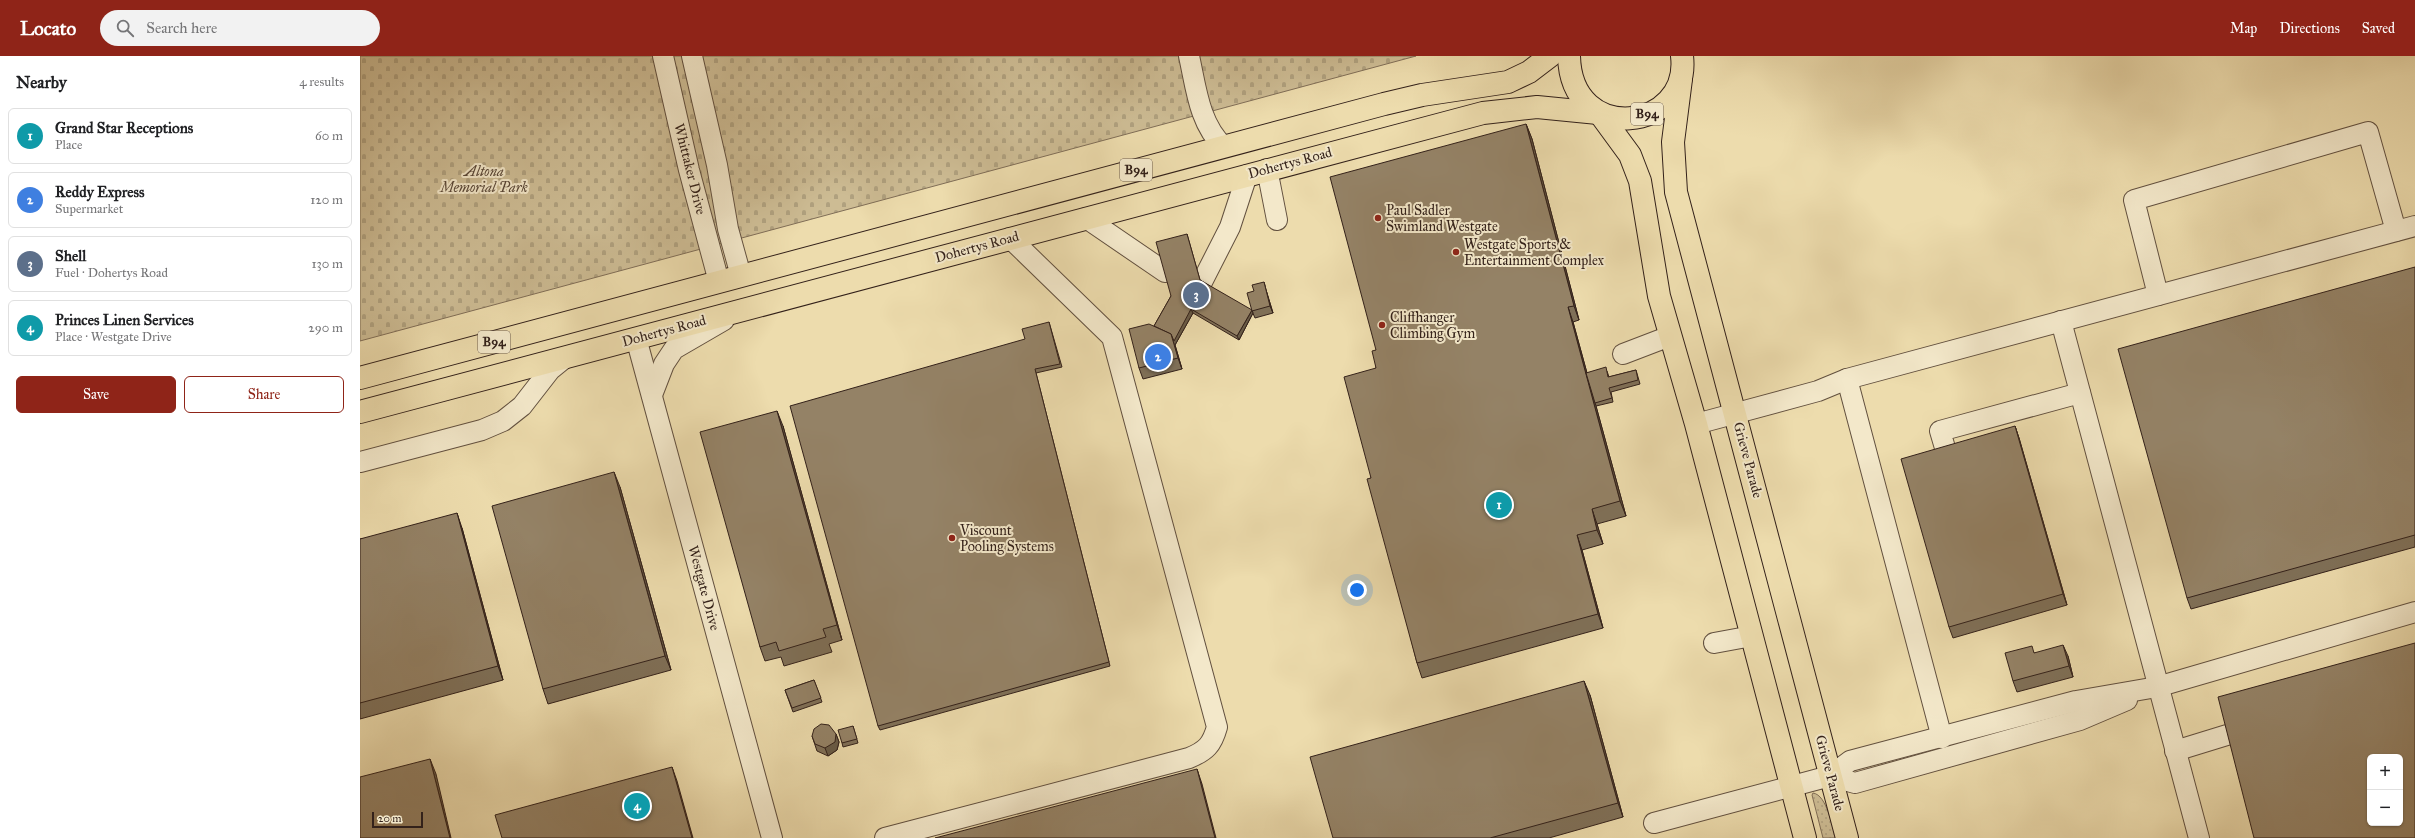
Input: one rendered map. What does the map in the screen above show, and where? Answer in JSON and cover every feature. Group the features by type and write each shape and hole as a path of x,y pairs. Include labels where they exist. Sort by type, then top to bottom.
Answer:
{"main road":[{"name":"B94","path":"360,378 1402,99 1503,83 1529,72 1550,56"},
{"path":"1569,56 1570,73 1576,89 1585,102 1599,114 1626,148 1638,171 1654,275 1696,424 1805,838"},
{"name":"B94","path":"1599,114 1624,119 1648,114 1668,101 1676,92 1683,66"},
{"name":"Grieve Parade","path":"1683,66 1673,142 1676,192 1847,838"},
{"name":"Dohertys Road","path":"360,412 1257,172 1496,110 1554,107 1599,114"},
{"path":"740,311 741,276"},
{"path":"719,282 740,311"},
{"path":"628,307 636,338"}],"street":[{"name":"Whittaker Drive","path":"663,56 689,170 719,282"},
{"name":"Whittaker Drive","path":"692,56 717,164 728,229 741,276"},
{"path":"1188,56 1204,118 1213,134 1224,147"},
{"path":"2158,294 2134,200 2368,132 2396,231"},
{"path":"689,170 697,177 706,178 714,173 717,164"},
{"path":"1257,172 1277,220"},
{"path":"1201,284 1257,172"},
{"path":"1086,218 1165,272"},
{"path":"1696,424 1818,391 1847,379 2415,226"},
{"path":"885,838 1189,758 1204,751 1213,741 1217,727 1112,337 1010,238"},
{"path":"652,395 664,364 674,349 740,311"},
{"path":"2060,321 2157,687 2199,838"},
{"path":"1622,354 1670,336"},
{"name":"Westgate Drive","path":"636,338 772,838"},
{"path":"360,462 482,430 503,421 522,406 550,370 566,357"},
{"path":"1847,379 1942,738"},
{"path":"1948,458 1940,431 2080,393"},
{"path":"1654,823 1830,776 1850,761 1942,738 2076,701 2157,687 2415,612"},
{"path":"1714,643 1752,636"},
{"path":"1830,776 1855,783 2080,720 2157,687"},
{"path":"2176,751 2227,735"}],"green space":[{"name":"Altona Memorial Park","path":"360,56 1416,56 360,341"},
{"path":"1813,793 1822,799 1831,819 1836,838 1823,838 1812,795"}],"building":[{"path":"1526,124 1574,306 1568,307 1620,501 1592,509 1597,530 1577,535 1598,614 1417,663 1367,479 1371,478 1344,377 1376,368 1372,351 1376,350 1330,177"},
{"path":"1187,234 1200,280 1252,310 1237,336 1191,309 1174,341 1171,334 1154,326 1171,296 1156,242"},
{"path":"2415,267 2415,535 2187,598 2118,349"},
{"path":"1264,282 1270,306 1252,311 1247,293 1254,291 1252,285"},
{"name":"Viscount Pooling Systems","path":"1049,322 1060,364 1035,369 1109,662 878,726 790,406 1025,339 1022,329"},
{"path":"1149,324 1171,334 1178,358 1139,368 1129,329"},
{"path":"1606,367 1608,377 1636,370 1638,380 1609,388 1612,398 1595,403 1586,373"},
{"path":"777,411 837,625 823,629 826,637 779,651 776,642 760,647 700,432"},
{"path":"2015,426 2063,594 1949,627 1901,459"},
{"path":"614,472 665,656 543,689 492,506"},
{"path":"457,513 498,666 360,703 360,539"},
{"path":"2415,643 2415,838 2254,838 2218,697"},
{"path":"2063,645 2069,666 2013,681 2005,653 2032,646 2034,653"},
{"path":"814,680 821,698 792,708 785,690"},
{"path":"1584,681 1618,803 1490,838 1333,838 1310,757"},
{"path":"821,724 829,725 836,734 835,742 825,748 815,744 812,736 814,729"},
{"path":"853,726 857,739 842,743 838,730"},
{"path":"430,759 450,838 360,838 360,777"},
{"path":"672,767 692,838 502,838 495,815"},
{"path":"1197,769 1215,838 935,838"}],"place":[{"name":"Paul Sadler Swimland Westgate","path":"1378,218"},
{"name":"Westgate Sports & Entertainment Complex","path":"1456,252"},
{"name":"Shell","path":"1196,295"},
{"name":"Cliffhanger Climbing Gym","path":"1382,325"},
{"name":"Reddy Express","path":"1158,357"},
{"name":"Grand Star Receptions","path":"1499,505"},
{"name":"Viscount Pooling Systems","path":"952,538"},
{"name":"Princes Linen Services","path":"637,806"}]}
